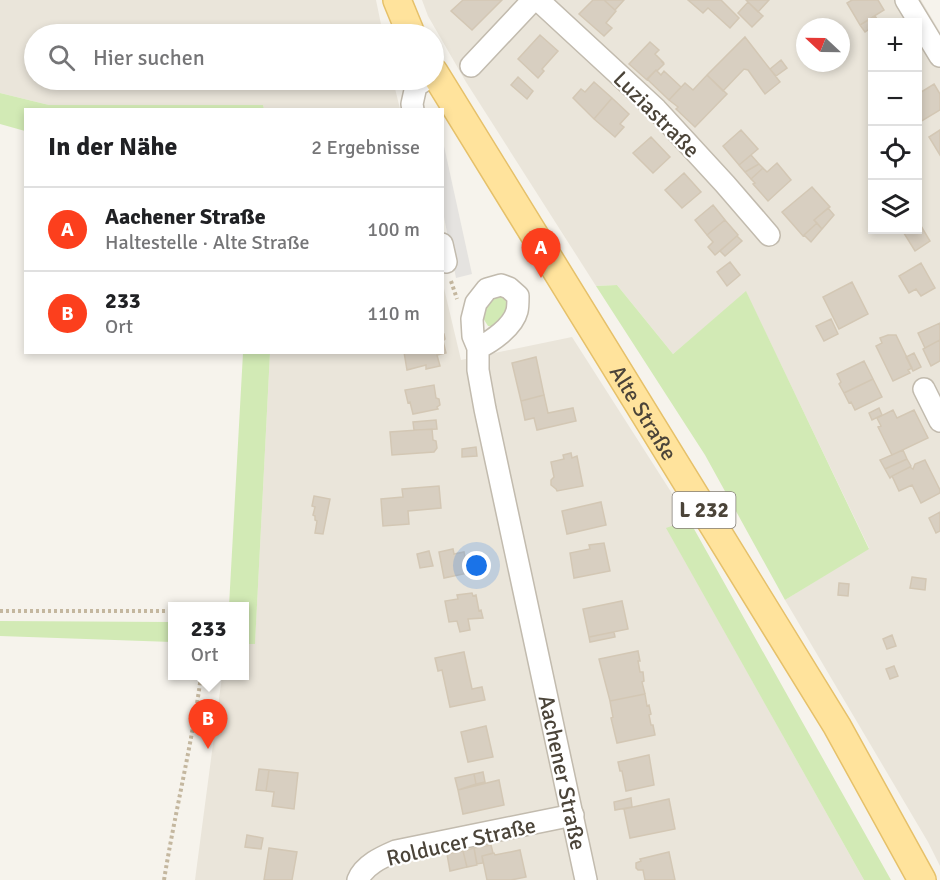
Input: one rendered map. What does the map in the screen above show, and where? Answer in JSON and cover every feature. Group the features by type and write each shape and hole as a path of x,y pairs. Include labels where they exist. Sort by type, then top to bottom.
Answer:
{"main road":[{"path":"397,0 407,24"},
{"name":"Alte Straße","path":"444,89 837,726 922,880"}],"street":[{"path":"471,66 533,0"},
{"name":"Luziastraße","path":"538,0 656,109 769,235"},
{"path":"906,0 940,56"},
{"path":"413,108 415,90"},
{"path":"472,320 476,303 487,289 501,285 510,288 518,296 517,314 502,333 489,343 477,348"},
{"name":"Aachener Straße","path":"472,320 485,409 586,880"},
{"path":"924,390 940,421"},
{"name":"Rolducer Straße","path":"358,880 369,866 396,851 573,815"}],"path":[{"path":"444,253 453,290 462,313 472,320"},
{"path":"0,611 168,611"},
{"path":"165,880 182,780 196,716 200,680"}],"shaded area":[{"path":"0,0 376,0 381,24 24,24 24,90 395,90 400,108 264,108 263,105 49,105 0,93"},
{"path":"422,0 921,0 940,32 940,866 785,600 869,548 746,292 673,354 617,285 596,286 466,82 444,44 444,24 433,24"},
{"path":"444,146 472,274 456,278 444,217"},
{"path":"444,288 461,360 572,337 689,520 667,529 864,880 195,880 221,680 249,680 249,644 255,643 270,354 444,354"}],"green space":[{"path":"0,93 49,105 263,105 264,108 24,108 24,131 0,124"},
{"path":"617,285 673,354 746,291 869,549 785,600 705,455 596,286"},
{"path":"494,297 503,297 507,302 507,310 495,327 488,326 483,318 487,305"},
{"path":"243,354 270,354 255,644 249,644 249,602 229,602"},
{"path":"689,520 891,880 864,880 666,528"},
{"path":"0,621 168,622 168,642 0,636"}],"building":[{"path":"463,0 502,0 472,30 451,11"},
{"path":"593,0 604,0 616,11 606,23 612,28 604,36 579,14"},
{"path":"604,0 624,0 615,10"},
{"path":"688,0 721,0 739,18 730,28 708,8 703,13"},
{"path":"746,0 769,0 758,12"},
{"path":"852,0 878,0 884,10 860,25 847,3"},
{"path":"748,2 763,16 752,27 738,13"},
{"path":"868,20 868,30 865,32 860,25"},
{"path":"540,35 558,51 542,69 544,71 538,78 518,59"},
{"path":"745,37 780,82 765,94 748,70 744,69 723,91 707,75"},
{"path":"650,42 659,50 655,54 664,64 647,80 629,64"},
{"path":"781,60 787,68 776,76 770,69"},
{"path":"656,70 661,75 664,71 681,87 669,100 647,79"},
{"path":"707,75 727,94 695,127 669,100 685,83 693,90"},
{"path":"518,77 533,91 527,99 511,85"},
{"path":"594,82 612,98 594,119 573,98 581,89 585,92"},
{"path":"934,84 940,94 940,110 922,121 922,92"},
{"path":"612,98 629,114 620,124 624,127 615,137 594,119"},
{"path":"741,130 758,149 739,165 723,146"},
{"path":"940,130 940,155 929,137"},
{"path":"651,137 670,157 653,173 633,153"},
{"path":"751,155 759,164 745,172 739,165"},
{"path":"777,163 791,180 768,201 751,179 763,168 767,172"},
{"path":"759,164 763,168 751,179 745,172"},
{"path":"684,173 701,192 682,208 665,190"},
{"path":"812,187 830,207 814,220 817,223 803,236 782,212"},
{"path":"713,205 725,220 707,235 695,220"},
{"path":"828,208 834,215 822,229 814,220"},
{"path":"725,220 738,235 715,255 708,247 713,242 707,235"},
{"path":"817,223 822,229 811,242 804,235"},
{"path":"922,228 930,241 915,251 904,234 922,234"},
{"path":"737,236 742,241 725,256 720,251"},
{"path":"730,262 740,275 727,286 717,272"},
{"path":"921,263 935,288 921,296 916,289 909,293 899,276"},
{"path":"852,282 868,314 839,329 823,297"},
{"path":"831,319 838,334 824,341 816,326"},
{"path":"940,323 940,340 925,348 918,333"},
{"path":"896,335 912,368 908,370 910,373 893,381 876,346 882,343 880,338"},
{"path":"940,340 940,361 931,366 923,349"},
{"path":"914,353 921,367 913,371 906,357"},
{"path":"404,354 442,354 437,355 440,366 426,369 426,365 407,370"},
{"path":"536,357 544,395 521,401 512,363"},
{"path":"864,361 873,379 844,393 837,374"},
{"path":"873,379 882,397 855,410 844,393"},
{"path":"434,385 436,398 439,399 440,405 438,409 413,414 405,390"},
{"path":"544,395 548,413 573,408 576,421 537,430 534,418 525,420 521,401"},
{"path":"879,408 882,415 872,420 869,413"},
{"path":"893,410 897,418 914,410 928,438 892,455 878,427 881,426 877,418"},
{"path":"436,420 437,429 414,430 413,422"},
{"path":"432,429 433,440 436,441 437,448 434,452 392,455 390,432"},
{"path":"476,447 477,456 462,457 462,449"},
{"path":"903,450 907,459 885,469 880,460"},
{"path":"571,453 572,458 577,456 583,486 557,491 551,485 554,477 551,462 564,459 563,455"},
{"path":"907,459 911,466 890,478 885,469"},
{"path":"925,460 940,493 921,503 912,485 899,491 892,476 910,467 913,469 915,464"},
{"path":"439,486 441,508 408,511 409,524 383,526 381,499 403,497 402,489"},
{"path":"314,496 330,499 323,534 315,533 317,521 313,515"},
{"path":"601,502 606,525 567,534 562,511"},
{"path":"940,512 940,531 936,533 929,518"},
{"path":"604,543 610,571 574,578 570,553 590,549 589,545"},
{"path":"453,549 454,554 464,552 468,573 444,578 439,552"},
{"path":"429,551 433,566 420,568 417,554"},
{"path":"912,577 926,579 925,590 910,588"},
{"path":"839,583 849,584 848,596 838,595"},
{"path":"472,593 473,596 476,595 483,618 468,619 470,630 460,632 457,621 449,622 445,601 458,599 457,595"},
{"path":"622,601 628,629 589,637 583,609"},
{"path":"614,632 615,637 590,642 589,637"},
{"path":"892,635 896,646 887,649 883,639"},
{"path":"638,651 645,694 610,701 599,659"},
{"path":"464,652 472,689 482,687 485,700 450,707 442,670 438,671 435,658"},
{"path":"894,666 898,676 890,679 886,669"},
{"path":"645,694 655,735 617,743 611,718 613,717 610,701"},
{"path":"486,726 493,757 468,762 461,732"},
{"path":"649,755 654,785 626,791 618,762"},
{"path":"259,769 269,770 266,791 256,790"},
{"path":"269,770 298,773 294,809 272,806 274,792 266,791"},
{"path":"483,772 485,782 476,784 474,774"},
{"path":"474,774 476,784 458,790 455,778"},
{"path":"499,780 504,805 463,814 458,790"},
{"path":"631,798 632,807 615,810 614,802"},
{"path":"669,799 675,829 630,838 624,809"},
{"path":"247,835 263,838 261,849 245,847"},
{"path":"491,845 493,853 482,856 483,863 477,864 474,848"},
{"path":"269,848 297,852 292,880 264,880"},
{"path":"474,848 477,865 467,867 463,851"},
{"path":"520,850 526,877 511,880 487,880 482,856"},
{"path":"463,851 467,867 450,871 447,854"},
{"path":"669,852 675,880 645,880 643,870 636,868 636,863 641,861 640,859"}],"place":[{"name":"Aachener Straße","path":"541,278"},
{"name":"233","path":"208,749"}]}
